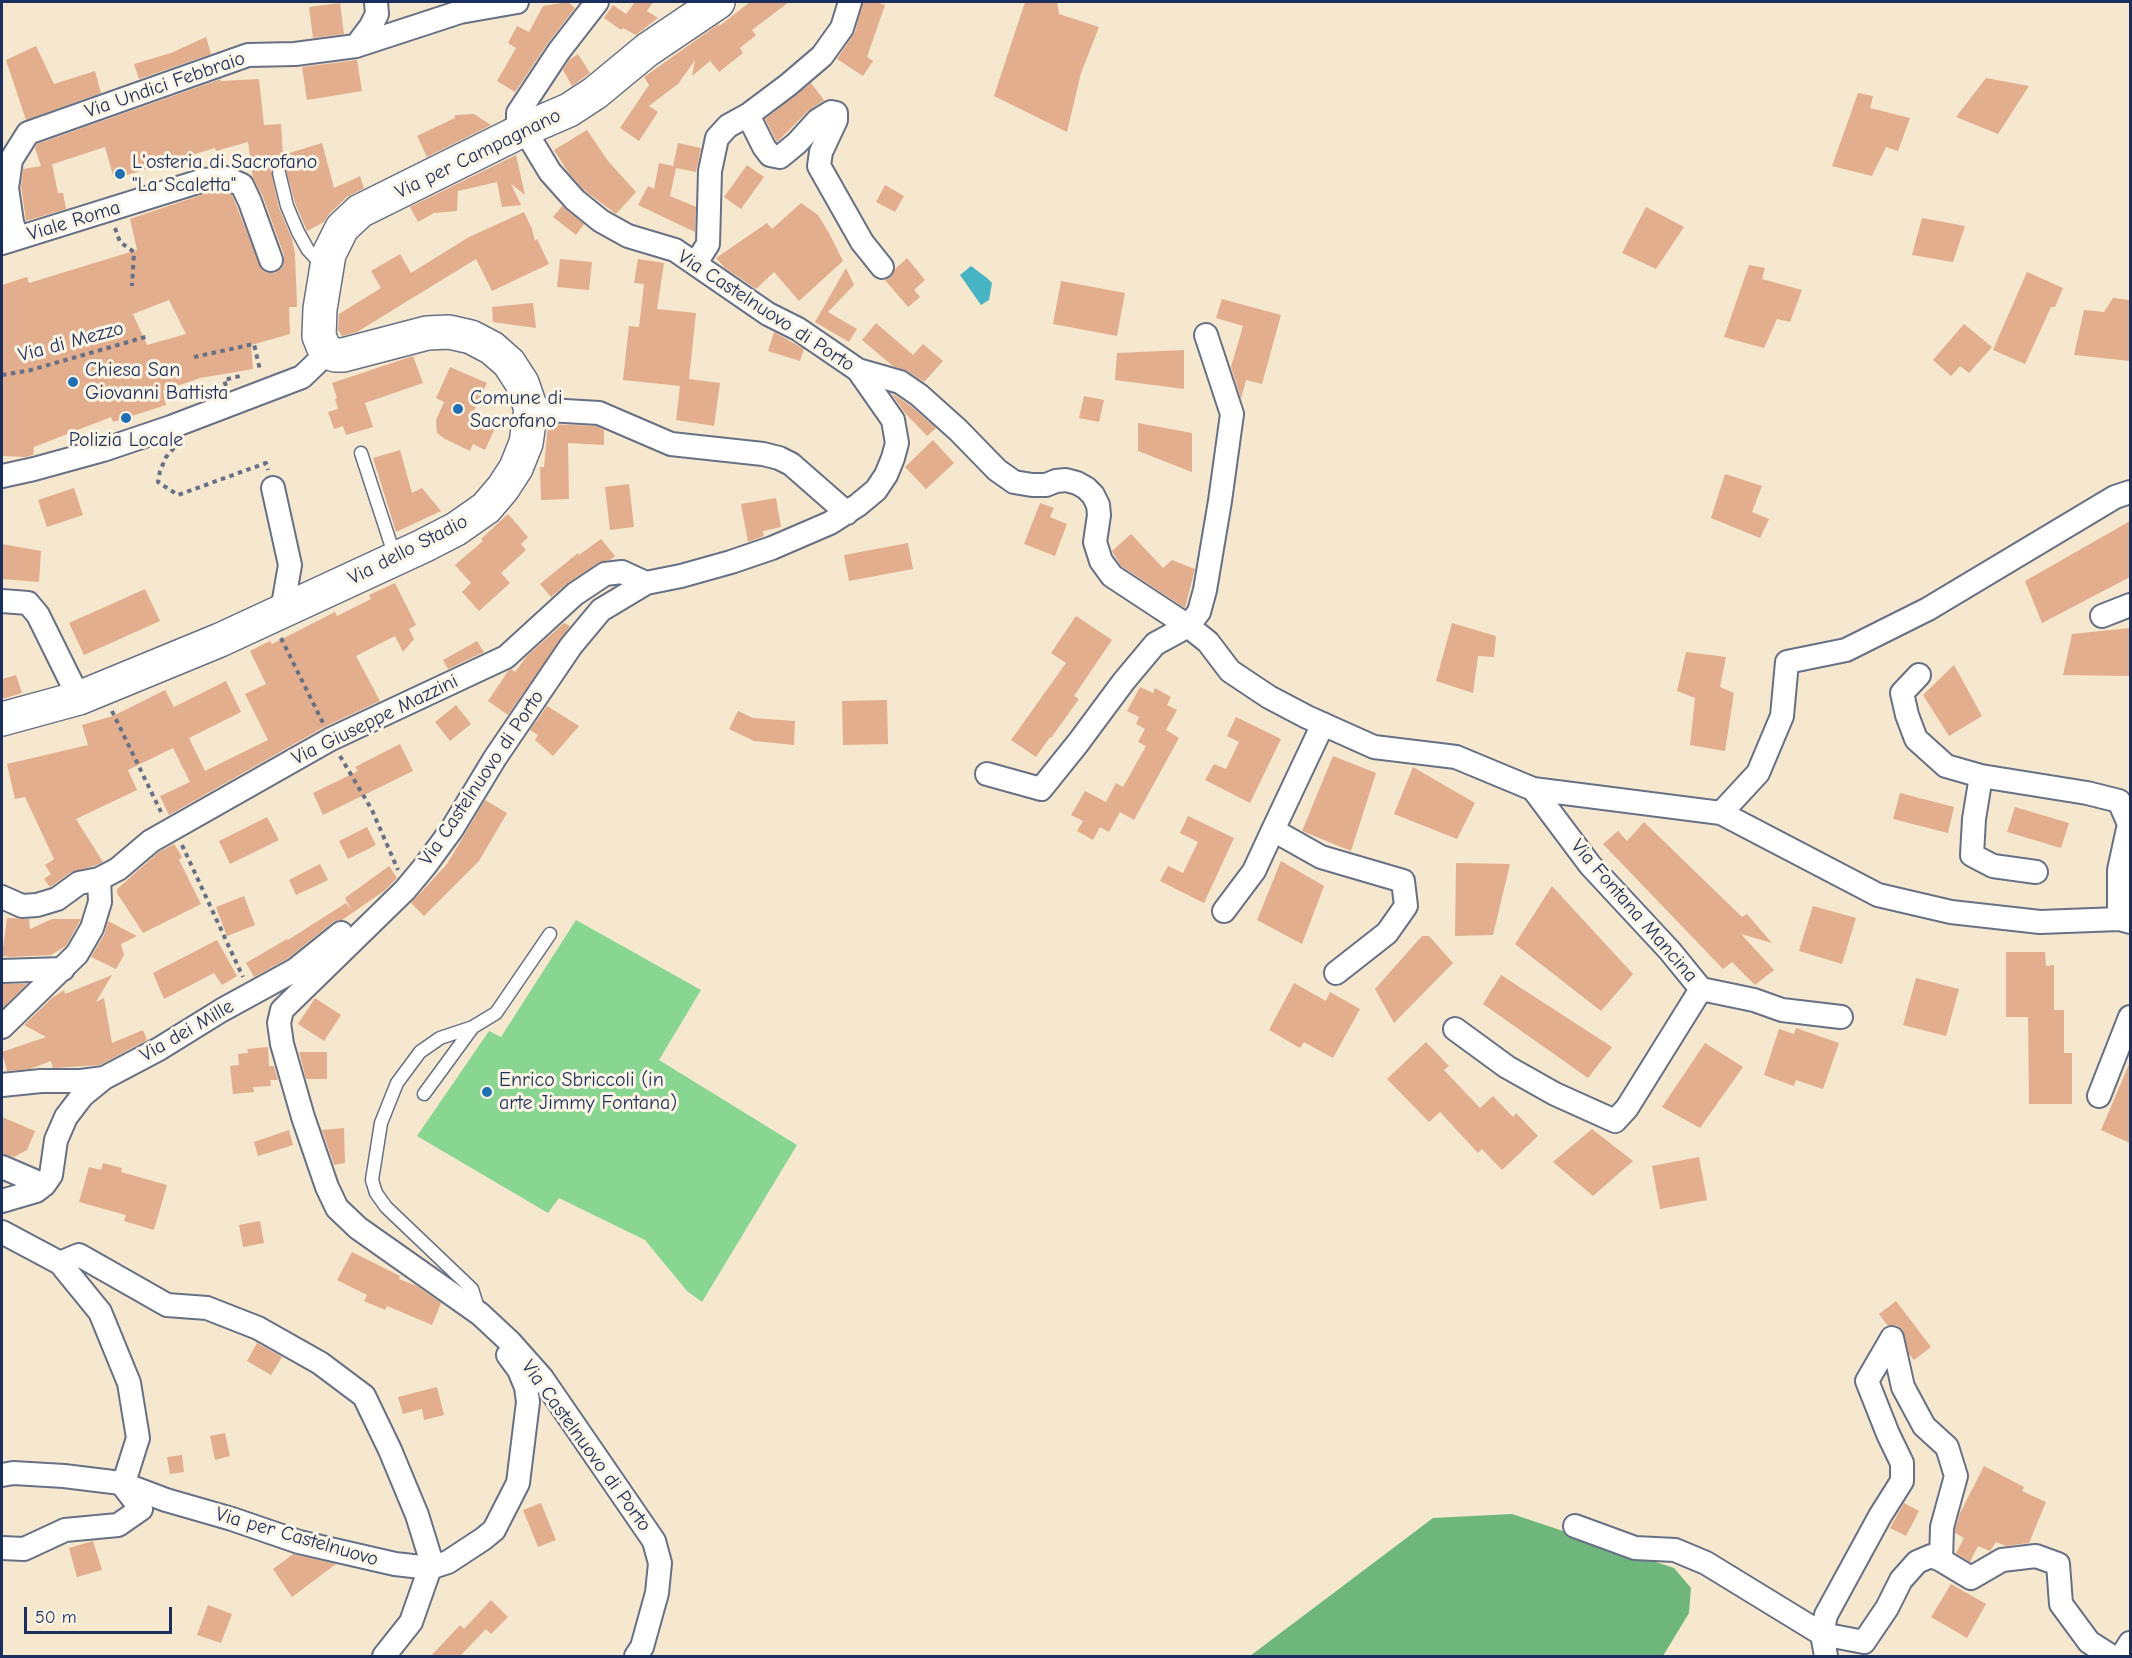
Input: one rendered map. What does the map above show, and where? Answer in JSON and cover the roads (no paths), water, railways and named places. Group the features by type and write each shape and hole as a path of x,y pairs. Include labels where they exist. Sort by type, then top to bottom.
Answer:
{"street":[{"name":"Via Undici Febbraio","path":"9,241 12,222 7,188 11,160 28,133 248,55 295,54 356,46 460,12 517,2"},
{"path":"525,129 518,119 518,113 559,51 597,2"},
{"name":"Via per Campagnano","path":"328,351 322,346 319,336 320,309 329,254 342,228 360,211 525,129 569,110 647,50 717,2"},
{"path":"696,263 708,244 710,171 717,138 728,126 748,115 822,56 842,28 850,2"},
{"path":"356,46 371,26 376,8 419,26"},
{"path":"748,115 770,155 780,157 797,143 818,120 831,112 836,113 837,120 821,152 819,166 862,242 882,267"},
{"name":"Via Castelnuovo di Porto","path":"525,129 550,172 575,200 593,214 628,236 675,250 768,314 798,329 858,370 893,420 897,443 886,475 876,490 830,523 772,548 681,576 646,582 601,610 571,646 495,758 452,830 405,890 282,1010 279,1023 282,1044 303,1117 327,1187 337,1208 358,1228 480,1314 510,1342 542,1378 654,1541 660,1563 657,1593 642,1647 636,1656"},
{"name":"Viale Roma","path":"9,241 204,180 226,178 242,185 271,260"},
{"name":"Via dello Stadio","path":"2,719 79,698 220,640 396,559 456,529 486,508 516,468 526,443 531,409 522,383 509,363 492,348 471,337 449,332 427,333 343,355 335,355 328,351"},
{"path":"987,774 1041,789 1155,644 1188,626 1199,612 1221,501 1232,414 1206,335"},
{"path":"2,476 103,450 171,427 302,377 328,351"},
{"path":"858,370 900,382 919,395 958,430 997,470 1014,482 1046,485 1066,480 1086,488 1098,505 1099,515 1095,542 1101,561 1112,576 1188,626 1208,642 1230,671 1269,697 1374,747 1456,757 1533,789 1721,813 1878,895 1951,912 2040,922 2125,920 2119,870 2129,824 2119,801 2087,793 1981,776 1946,766 1916,739 1907,715 1902,693 1918,675"},
{"path":"531,409 599,413 671,444 763,454 779,458 791,464 847,513"},
{"path":"270,484 290,565 282,611"},
{"path":"1721,813 1758,773 1782,716 1787,662 1846,650 1928,609 2115,497 2130,492"},
{"name":"Via Giuseppe Mazzini","path":"2,897 22,906 37,905 57,899 79,883 99,879 118,869 150,841 331,738 506,657 575,594 605,574 622,572 646,582"},
{"path":"2,601 28,603 38,615 79,698"},
{"path":"2102,616 2130,605"},
{"path":"1224,911 1254,871 1323,724"},
{"path":"1981,776 1974,819 1972,855 1993,866 2036,872"},
{"name":"Via Fontana Mancina","path":"1455,1029 1506,1067 1555,1094 1615,1121 1627,1108 1701,988 1590,865 1533,789"},
{"path":"1273,830 1321,858 1403,881 1406,906 1387,933 1336,973"},
{"path":"2,1027 77,954 92,928 100,902 99,879"},
{"name":"Via dei Mille","path":"44,1185 51,1175 56,1140 66,1117 82,1096 104,1078 159,1049 222,1010 295,970 404,884 405,890"},
{"path":"2,971 63,969"},
{"path":"1701,988 1754,1000 1782,1010 1841,1017"},
{"path":"2099,1096 2130,1017"},
{"path":"2,1085 104,1078"},
{"path":"2,1167 44,1185 36,1191 2,1201"},
{"path":"2,1232 60,1263 100,1312 129,1383 138,1438 126,1476 121,1483 141,1509 118,1525 65,1530 24,1549 2,1548"},
{"path":"60,1263 79,1255 167,1305 207,1308 258,1328 320,1363 364,1396 417,1515 430,1557 430,1568 411,1623 384,1656"},
{"path":"430,1568 448,1562 494,1530 518,1483 528,1402 526,1387 519,1370 480,1314"},
{"path":"1826,1656 1822,1634 1826,1615 1880,1516 1902,1481 1902,1463 1867,1381 1892,1338 1903,1387 1924,1426 1947,1447 1956,1476 1942,1527 1941,1560"},
{"name":"Via per Castelnuovo","path":"2,1475 14,1473 63,1476 121,1483 166,1500 299,1542 395,1564 430,1568"},
{"path":"1575,1526 1635,1548 1675,1550 1706,1563 1822,1634 1864,1642 1887,1608 1901,1580 1917,1562 1931,1556 1971,1578 2002,1560 2036,1556 2058,1564 2061,1604 2090,1641 2111,1656"},
{"path":"2122,1656 2130,1643"}],"lane":[{"path":"279,173 287,206 298,232 308,250 326,270"},
{"path":"361,453 396,559"},
{"path":"480,1314 472,1289 386,1207 376,1193 372,1180 381,1123 397,1083 420,1052 440,1038 473,1027 496,1012 550,934"},
{"path":"424,1094 473,1027"}],"water":[{"path":"971,266 992,283 989,300 981,305 960,275"}],"place":[{"name":"L'osteria di Sacrofano \"La Scaletta\"","path":"120,174"},
{"name":"Chiesa San Giovanni Battista","path":"73,382"},
{"name":"Comune di Sacrofano","path":"458,409"},
{"name":"Polizia Locale","path":"126,418"},
{"name":"Enrico Sbriccoli (in arte Jimmy Fontana)","path":"487,1092"}]}
